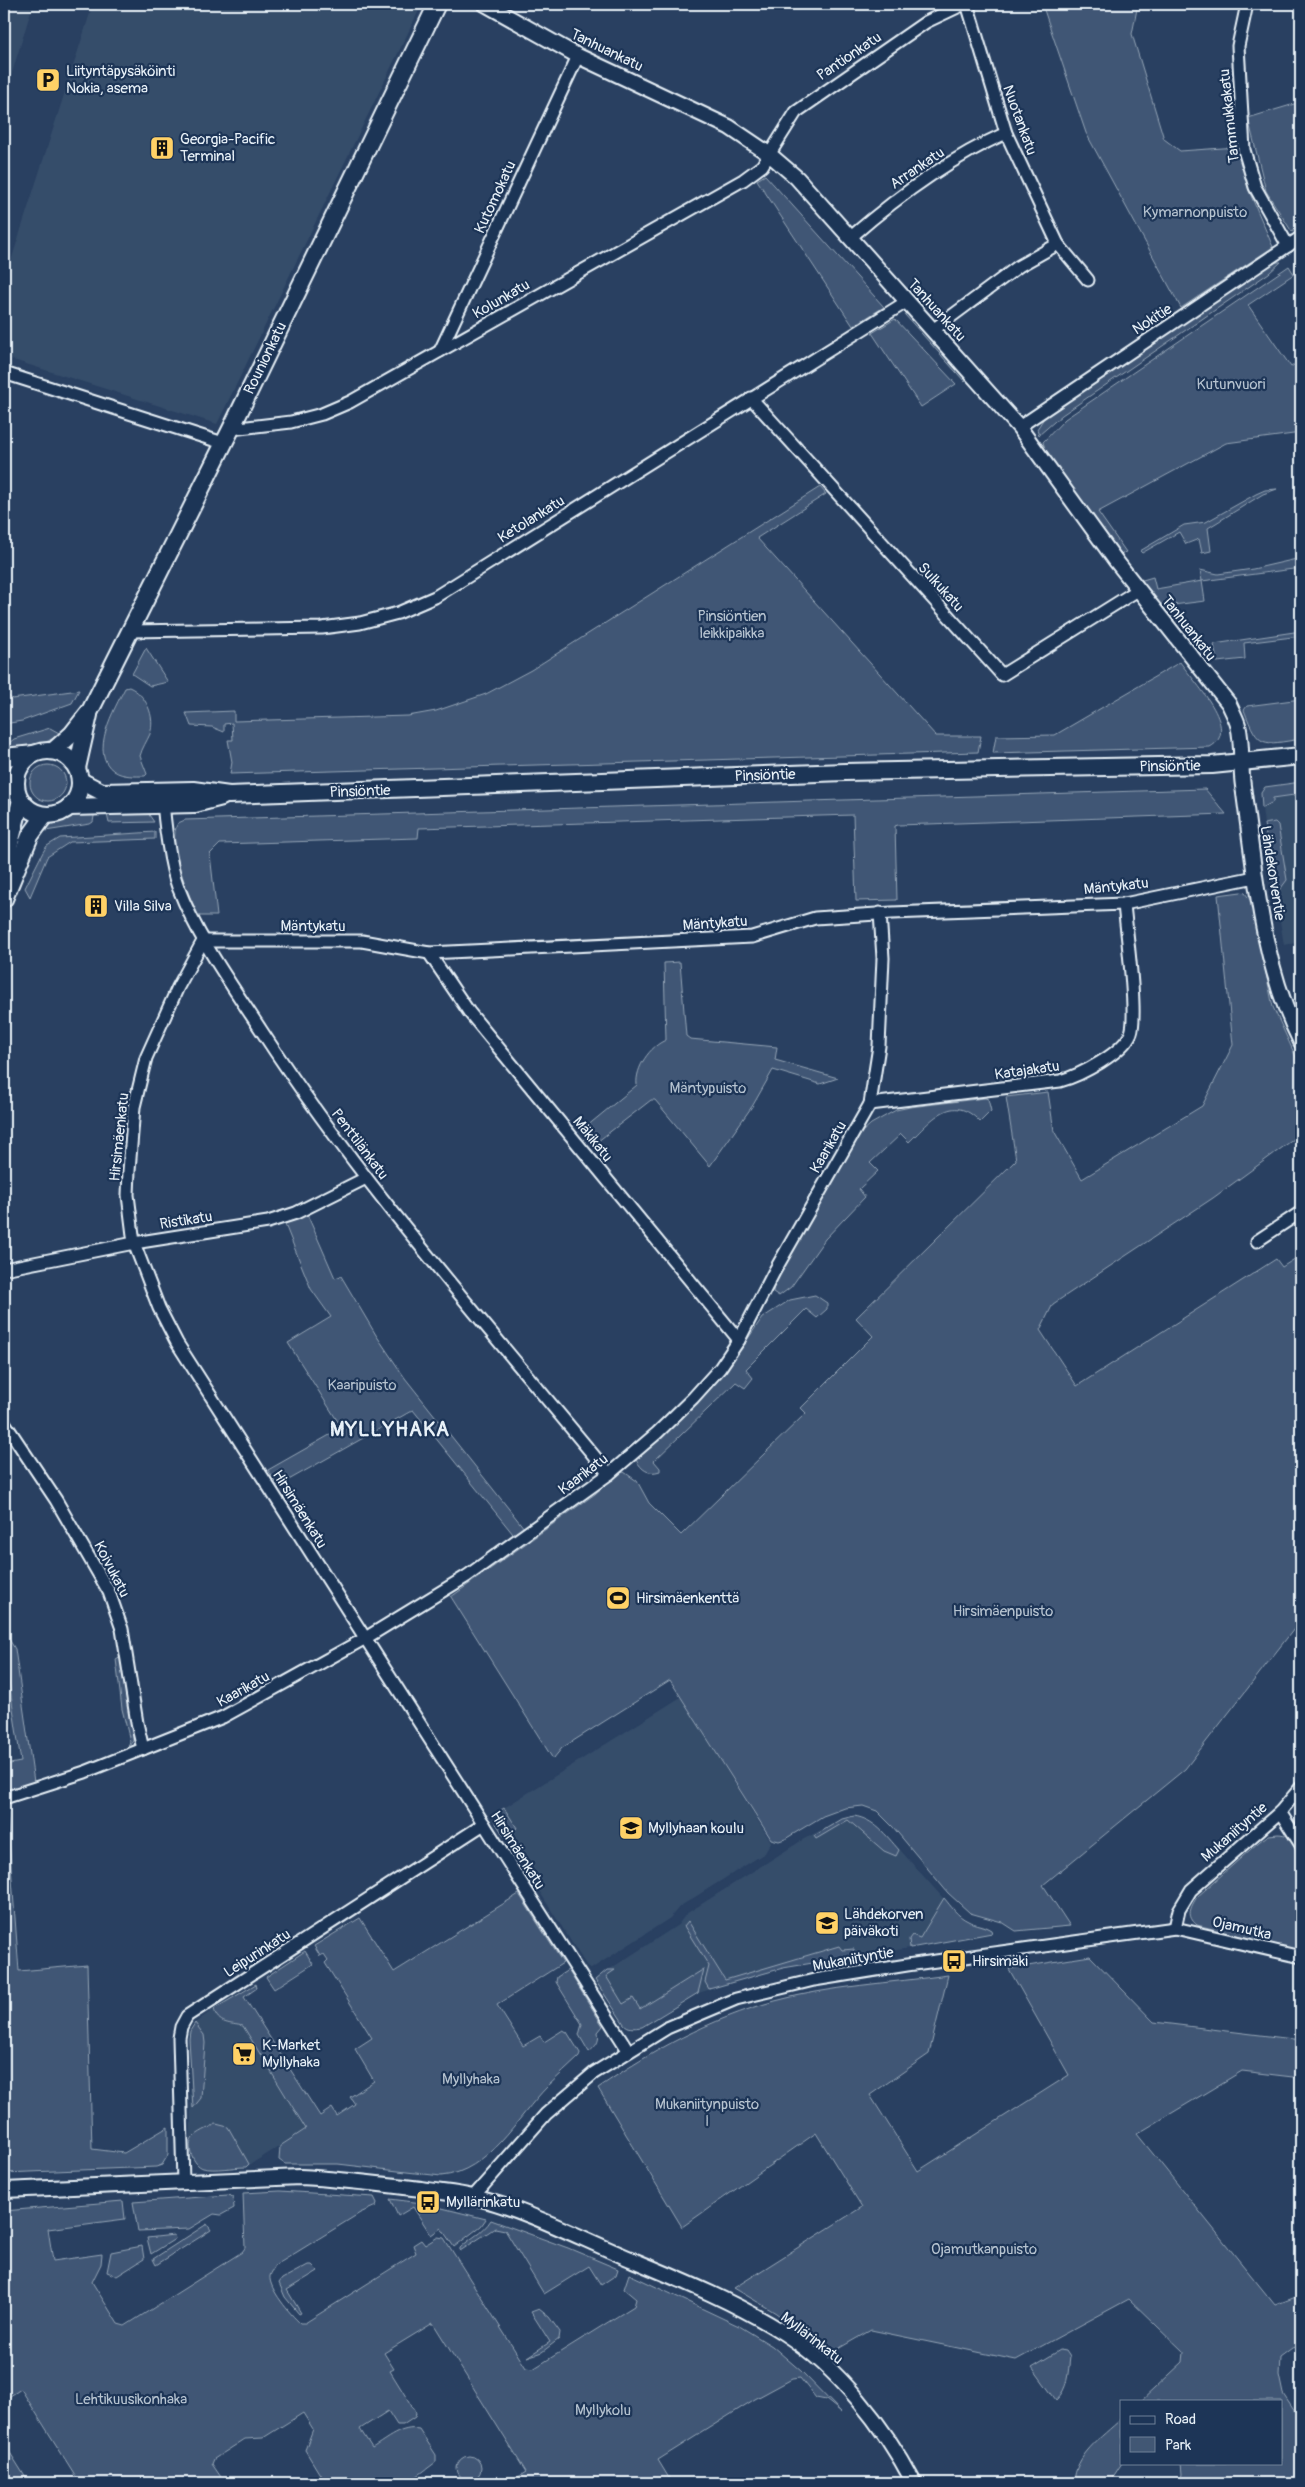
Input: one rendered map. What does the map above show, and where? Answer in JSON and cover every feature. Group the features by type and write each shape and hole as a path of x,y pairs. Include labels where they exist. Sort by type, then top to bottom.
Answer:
{"main road":[{"name":"Rounionkatu","path":"53,751 72,734 90,711 227,436 437,4"},
{"name":"Rounionkatu","path":"79,775 90,711"},
{"path":"4,757 53,751 67,757 79,775 76,800 62,812 45,814 28,807 4,777"},
{"path":"4,867 19,794 20,768 34,754"},
{"name":"Pinsiöntie","path":"69,807 163,798 193,790 229,795 845,772 1174,766 1241,763 1301,756"},
{"name":"Pinsiöntie","path":"79,775 102,792 163,798"},
{"path":"4,899 30,836 45,814"}],"street":[{"name":"Tanhuankatu","path":"486,4 578,56 729,127 769,154 797,178 1019,427 1138,590 1228,704 1238,726 1241,763"},
{"name":"Nuotankatu","path":"964,4 968,7 1006,133 1058,244 1088,280"},
{"name":"Pantionkatu","path":"769,154 796,112 926,22 964,4"},
{"name":"Tammukkakatu","path":"1247,4 1238,46 1244,150 1255,187 1288,246"},
{"name":"Kutomokatu","path":"440,351 578,56"},
{"name":"Arrankatu","path":"851,237 878,214 975,147 1006,133"},
{"name":"Kolunkatu","path":"227,436 322,414 350,402 743,180 762,166 769,154"},
{"name":"Nokitie","path":"1019,427 1301,237"},
{"path":"933,330 1020,266 1058,244"},
{"name":"Ketolankatu","path":"129,632 322,628 360,623 398,613 435,597 906,302"},
{"path":"4,373 227,436"},
{"name":"Sulkukatu","path":"751,398 1002,675 1138,590"},
{"name":"Lähdekorventie","path":"1241,763 1255,877 1276,978 1301,1042"},
{"name":"Penttilänkatu","path":"163,798 177,885 203,941 290,1076 366,1178 609,1474"},
{"name":"Mäntykatu","path":"203,941 362,941 429,953 752,937 815,918 880,913 1124,904 1255,877"},
{"name":"Katajakatu","path":"870,1104 1060,1081 1082,1073 1116,1052 1124,1045 1134,1024 1124,904"},
{"name":"Kaarikatu","path":"4,1798 85,1772 223,1717 364,1639 438,1595 609,1474 657,1433 693,1398 720,1368 739,1340 774,1272 870,1104 880,1038 882,958 880,913"},
{"name":"Hirsimäenkatu","path":"203,941 157,1031 146,1058 134,1107 128,1195 134,1243 159,1308 177,1343 364,1639 628,2050"},
{"name":"Mäkikatu","path":"429,953 469,1012 739,1340"},
{"name":"Ristikatu","path":"4,1270 134,1243 268,1222 304,1209 366,1178"},
{"path":"1257,1241 1301,1212"},
{"name":"Koivukatu","path":"4,1422 61,1509 109,1592 122,1629 143,1749"},
{"name":"Mukaniityntie","path":"473,2197 546,2114 594,2072 667,2028 736,1999 814,1980 965,1956 1175,1928 1179,1910 1191,1890 1280,1812 1301,1787"},
{"path":"1280,1812 1301,1845"},
{"name":"Leipurinkatu","path":"183,2182 179,2038 181,2027 187,2016 484,1824"},
{"name":"Ojamutka","path":"1175,1928 1301,1957"},
{"name":"Myllärinkatu","path":"4,2190 264,2177 348,2179 473,2197 517,2211 728,2301 785,2334 821,2362 852,2394 885,2436 914,2483"}],"shaded area":[{"path":"4,4 33,4 4,99"},
{"name":"Georgia-Pacific Terminal","path":"93,4 422,4 217,424 4,357 4,283"},
{"path":"1301,794 1301,942 1284,945 1275,890 1281,888 1275,822 1264,824 1262,808 1265,808 1273,798"},
{"name":"Myllyhaan koulu","path":"681,1697 771,1842 765,1853 679,1907 670,1918 591,1969 588,1968 494,1820 496,1813"},
{"name":"Lähdekorven päiväkoti","path":"854,1816 871,1822 884,1832 959,1916 969,1922 984,1925 992,1933 783,1968 698,1993 642,2027 628,2028 624,2024 595,1980 596,1978 678,1925 686,1914 804,1839 842,1819"},
{"path":"214,2009 214,2012 228,2024 243,2026 306,2130 246,2167 203,2168 197,2165 191,2153 190,2031 195,2023"}],"green space":[{"name":"Kymarnonpuisto","path":"1042,4 1138,4 1132,34 1164,139 1180,151 1237,147 1249,191 1273,247 1181,308 1086,133"},
{"path":"1301,102 1301,226 1292,232 1266,191 1248,118"},
{"path":"765,175 884,307 853,326 757,180"},
{"path":"1276,262 1281,262 1269,273 1062,415 1039,435 1037,429 1044,418"},
{"name":"Kutunvuori","path":"1289,266 1294,274 1248,305 1291,367 1301,360 1301,433 1226,443 1098,512 1126,552 1120,554 1045,449 1043,442 1065,419"},
{"path":"907,314 965,374 967,380 965,382 905,315"},
{"path":"895,319 956,384 921,407 872,333"},
{"name":"Pinsiöntien leikkipaikka","path":"820,487 826,494 757,538 936,736 981,736 978,752 230,774 232,762 228,740 233,740 232,723 224,724 224,732 212,727 191,726 186,713 234,711 234,721 408,716 436,711 486,694 531,670"},
{"path":"1277,489 1263,494 1208,528 1211,551 1202,553 1199,539 1186,544 1179,532 1142,553 1140,551 1184,525 1206,522 1256,494 1265,490"},
{"path":"1301,558 1301,568 1202,581 1200,570 1218,574 1253,569"},
{"path":"1153,577 1156,589 1202,581 1205,601 1173,605 1176,619 1171,622 1139,581"},
{"path":"1301,631 1301,636 1244,643 1245,659 1217,662 1214,644"},
{"path":"146,648 168,682 150,686 132,674"},
{"path":"1180,662 1204,693 1218,718 1221,729 1218,739 1210,747 993,753 996,736 1055,735"},
{"path":"129,687 145,700 152,720 150,734 140,756 147,774 145,776 129,776 114,771 107,763 103,753 103,742 110,718 125,688"},
{"path":"79,690 72,703 22,721 4,724 4,692 12,699"},
{"path":"1301,699 1301,739 1270,743 1258,738 1244,710 1247,706"},
{"path":"50,728 61,734 46,742 7,749 9,743 14,739"},
{"path":"48,765 55,766 61,770 65,776 65,790 61,796 55,800 48,801 41,800 35,796 31,790 30,783 31,776 35,770 41,766"},
{"path":"1301,782 1301,794 1273,798 1273,802 1262,808 1261,793 1265,787"},
{"path":"1205,789 1226,814 895,826 897,900 856,901 853,815 419,828 418,838 220,844 210,854 217,916 199,916 180,869 175,843 175,831 178,823 185,820"},
{"path":"106,810 147,812 154,822 109,823"},
{"path":"95,811 93,822 90,824 39,832 57,820"},
{"path":"1275,822 1278,825 1287,880 1281,888 1275,890 1264,824"},
{"path":"155,832 155,839 70,842 47,857 30,897 25,888 47,846 60,838"},
{"name":"Hirsimäenpuisto","path":"1245,893 1251,901 1273,1007 1301,1068 1301,1134 1213,1198 1053,1304 1040,1330 1077,1386 1276,1259 1282,1267 1301,1255 1301,1620 1185,1769 1043,1885 1070,1926 1016,1931 1002,1922 970,1913 948,1893 893,1827 877,1811 863,1806 845,1808 823,1816 785,1839 779,1841 771,1839 670,1680 562,1748 553,1759 451,1597 595,1494 617,1474 624,1472 637,1481 649,1503 681,1535 806,1413 801,1408 873,1336 856,1318 1016,1160 1006,1097 1048,1092 1054,1131 1082,1179 1202,1106 1233,1045 1218,895"},
{"name":"Mäntypuisto","path":"680,962 686,1036 690,1039 777,1047 775,1060 838,1078 820,1084 773,1070 753,1105 710,1166 655,1100 651,1100 593,1145 581,1131 637,1085 638,1072 645,1058 654,1047 666,1040 664,963"},
{"path":"988,1099 991,1111 980,1122 970,1113 960,1109 951,1109 942,1112 934,1118 909,1142 901,1134 870,1163 878,1171 859,1189 865,1197 825,1239 791,1287 779,1296 773,1292 774,1285 862,1132 871,1124 896,1110"},
{"name":"Kaaripuisto","path":"307,1214 335,1278 341,1276 376,1335 405,1378 524,1528 513,1534 413,1410 278,1486 268,1470 342,1428 288,1343 331,1317 311,1289 284,1222"},
{"path":"815,1295 827,1303 827,1309 817,1318 806,1309 746,1369 753,1378 745,1388 736,1382 654,1461 660,1468 660,1471 646,1471 636,1460 638,1457 674,1424 726,1371 762,1318 790,1300"},
{"path":"4,1631 15,1649 34,1782 4,1792 4,1765 21,1762 6,1661 4,1661"},
{"path":"121,1656 133,1731 133,1741 128,1747 130,1741 122,1709 116,1659"},
{"path":"504,1808 517,1828 504,1836 494,1820 496,1813"},
{"path":"7,1812 19,1971 87,1965 92,2149 124,2153 168,2127 168,2155 162,2165 156,2167 4,2173 4,1813"},
{"path":"854,1816 868,1820 884,1833 899,1850 896,1856 884,1851 848,1820 816,1839 814,1836 842,1819"},
{"path":"1278,1834 1289,1837 1298,1859 1301,1891 1301,1951 1197,1925 1191,1918 1190,1912 1197,1897 1260,1841 1269,1835"},
{"name":"Myllyhaka","path":"519,1894 563,1963 497,2005 523,2046 540,2036 544,2042 563,2030 567,2032 580,2053 579,2057 548,2086 488,2154 474,2165 458,2172 441,2176 338,2164 285,2164 279,2160 280,2146 306,2129 243,2026 222,2021 218,2018 214,2009 256,1984 257,1988 244,1997 320,2116 332,2108 337,2116 355,2104 350,2097 374,2081 355,2049 372,2038 325,1963 328,1960 324,1954 320,1956 314,1946 360,1918 394,1972"},
{"path":"944,1898 954,1911 971,1922 988,1928 992,1933 910,1948 909,1939 912,1935 920,1938"},
{"path":"688,1921 725,1980 839,1946 842,1950 854,1949 854,1956 783,1968 709,1989 705,1982 709,1966 684,1926"},
{"path":"305,1951 313,1964 274,1989 266,1977"},
{"name":"Ojamutkanpuisto","path":"1090,1956 1154,2022 1301,2040 1301,2078 1242,2071 1137,2134 1275,2305 1301,2295 1301,2345 1292,2348 1280,2357 1279,2375 1283,2394 1301,2421 1301,2483 1180,2483 1181,2464 1282,2464 1282,2400 1142,2400 1183,2362 1184,2352 1129,2299 1016,2360 871,2330 829,2354 776,2313 734,2288 862,2207 816,2133 682,2227 598,2088 640,2061 683,2037 751,2008 817,1992 948,1975 929,2054 870,2095 918,2171 1069,2075 1009,1969"},
{"path":"704,1969 698,1993 642,2027 637,2028 624,2024 595,1980 607,1970 615,1970 606,1976 623,2004 633,1998 640,2009"},
{"path":"568,1970 603,2026 598,2032 597,2044 589,2052 579,2035 582,2024 556,1982 557,1977"},
{"path":"195,2023 204,2035 205,2043 201,2098 193,2108 189,2039 190,2031"},
{"path":"216,2124 228,2127 249,2164 246,2167 208,2169 196,2163 190,2150 191,2141 198,2134"},
{"path":"280,2191 374,2197 377,2203 376,2206 360,2213 275,2266 270,2276 270,2281 286,2308 300,2323 305,2323 416,2253 413,2245 421,2240 425,2245 438,2237 444,2238 526,2368 533,2369 634,2306 636,2299 624,2289 629,2274 741,2327 772,2346 801,2371 841,2412 826,2400 816,2398 800,2378 792,2379 755,2399 658,2460 672,2483 509,2483 526,2472 433,2323 384,2353 394,2369 390,2371 416,2413 415,2417 403,2425 397,2425 388,2411 360,2429 372,2448 400,2431 419,2429 436,2455 436,2462 416,2477 412,2483 322,2483 324,2481 305,2450 313,2429 303,2413 263,2438 245,2439 214,2459 212,2464 225,2483 80,2483 21,2389 4,2400 4,2211 123,2201 125,2219 48,2229 53,2261 102,2254 101,2264 92,2282 118,2324 125,2326 242,2252 245,2248 243,2193"},
{"path":"228,2195 233,2197 234,2208 221,2215 214,2214 189,2229 138,2231 133,2202"},
{"path":"390,2199 422,2203 486,2219 481,2226 454,2247 441,2228 431,2235 413,2207 398,2216"},
{"path":"491,2220 568,2248 618,2269 616,2275 601,2285 589,2266 544,2294 505,2230 495,2228 460,2251 460,2248"},
{"path":"207,2224 211,2230 156,2265 153,2259"},
{"path":"174,2235 175,2239 151,2254 147,2238"},
{"path":"142,2246 144,2259 117,2276 107,2272 111,2252"},
{"path":"308,2265 312,2265 318,2271 287,2290 301,2313 299,2314 285,2297 279,2283 282,2279"},
{"path":"539,2309 549,2317 560,2332 559,2339 542,2352 527,2357 550,2342 531,2312"},
{"path":"1060,2350 1066,2351 1070,2357 1065,2386 1056,2400 1032,2367"},
{"path":"1120,2420 1121,2464 1109,2483 1074,2483 1079,2463 1090,2447"},
{"path":"4,2443 29,2483 4,2483"},
{"path":"464,2456 474,2456 481,2463 481,2473 474,2480 464,2480 457,2473 457,2463"}],"place":[{"name":"Liityntäpysäköinti Nokia, asema","path":"48,80"},
{"name":"Georgia-Pacific Terminal","path":"162,148"},
{"name":"Villa Silva","path":"96,906"},
{"name":"Hirsimäenkenttä","path":"618,1598"},
{"name":"Myllyhaan koulu","path":"631,1828"},
{"name":"Lähdekorven päiväkoti","path":"827,1923"},
{"name":"Hirsimäki","path":"954,1961"},
{"name":"K-Market Myllyhaka","path":"244,2054"},
{"name":"Myllärinkatu","path":"428,2202"}],"district":[{"name":"MYLLYHAKA","path":"390,1429"}],"park label":[{"name":"Mukaniitynpuisto I","path":"707,2112"},
{"name":"Lehtikuusikonhaka","path":"131,2399"},
{"name":"Myllykolu","path":"603,2410"}]}
